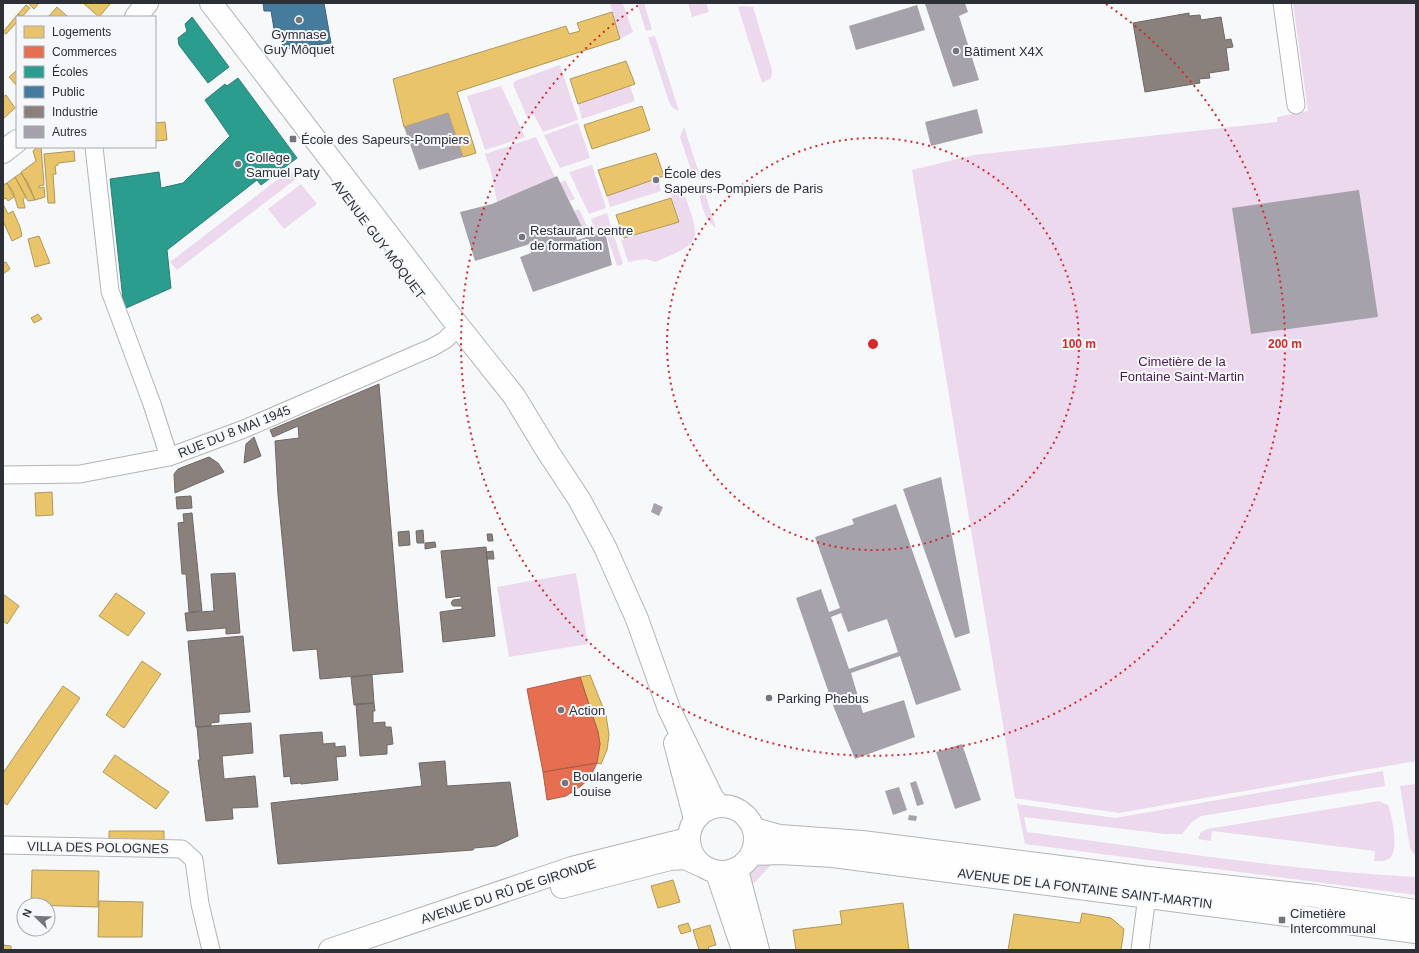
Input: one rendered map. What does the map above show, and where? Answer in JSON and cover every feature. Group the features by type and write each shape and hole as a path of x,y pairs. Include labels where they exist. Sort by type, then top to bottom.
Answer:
{"main road":[{"path":"137,16 147,3"},
{"name":"AVENUE GUY MÔQUET","path":"200,3 450,335 506,407 548,452"},
{"name":"AVENUE GUY MÔQUET","path":"211,3 448,313 514,396 579,499 605,546 637,619 669,709 712,797 719,806"},
{"path":"3,152 16,142"},
{"name":"AVENUE GUY MÔQUET","path":"669,709 692,829"},
{"path":"719,806 728,806 744,814 754,829 756,842 752,854 746,863 718,869 694,858 690,849 692,829 702,813 719,806"},
{"name":"AVENUE DU RÛ DE GIRONDE","path":"330,950 692,829"},
{"name":"AVENUE DE LA FONTAINE SAINT-MARTIN","path":"754,829 780,836 862,842 1147,887"},
{"name":"AVENUE DE LA FONTAINE SAINT-MARTIN","path":"752,854 780,853 833,856 1147,887 1222,896 1416,932"},
{"name":"AVENUE DU RÛ DE GIRONDE","path":"365,950 437,925 578,882 670,859 685,858 718,869"},
{"path":"718,869 743,950"},
{"path":"718,869 758,950"},
{"name":"AVENUE DE LA FONTAINE SAINT-MARTIN","path":"1222,896 1315,896 1416,911"}],"street":[{"path":"1282,3 1296,105"},
{"path":"94,148 110,291 152,404 169,457"},
{"name":"RUE DU 8 MAI 1945","path":"3,475 80,474 169,457 244,429 411,357 439,344 450,335"},
{"name":"VILLA DES POLOGNES","path":"3,845 182,849 194,860 202,915 211,950"},
{"path":"1140,950 1147,887"}],"green space":[{"path":"637,3 644,3 652,29 646,31"},
{"path":"688,3 706,3 709,12 692,17"},
{"name":"Cimetière de la Fontaine Saint-Martin","path":"1293,3 1416,3 1416,761 1119,813 1015,798 912,170 974,155 1277,122 1277,117 1308,111"},
{"path":"610,4 623,4 633,32 620,39"},
{"path":"738,7 753,7 772,70 771,78 762,83"},
{"path":"655,36 679,111 673,108 669,102 648,37"},
{"path":"560,65 578,120 543,132 534,115 527,117 513,84 515,81"},
{"path":"501,86 525,137 485,150 467,96"},
{"path":"630,86 635,101 582,119 578,104"},
{"path":"578,123 590,158 560,168 544,135"},
{"path":"684,127 700,176 694,179 680,137"},
{"path":"536,137 555,177 497,202 491,171 485,154"},
{"path":"592,165 606,208 589,214 569,172"},
{"path":"290,170 296,179 177,270 170,262"},
{"path":"658,178 661,191 610,207 607,196"},
{"path":"565,180 575,199 570,201 560,183"},
{"path":"301,184 317,204 284,229 268,209"},
{"path":"702,184 716,228 708,220 703,209 697,186"},
{"path":"683,190 695,230 691,243 672,255 655,262 646,259 628,262 621,240 679,222 671,195"},
{"path":"579,209 588,228 583,230 574,211"},
{"path":"607,213 623,264 617,266 605,231 596,234 591,219"},
{"path":"576,573 588,644 509,657 497,587"},
{"path":"1383,771 1385,786 1201,816 1192,822 1182,834 1165,834 1024,817 1027,832 1270,864 1367,874 1416,877 1416,895 1025,844 1017,804 1115,818"},
{"path":"1416,784 1416,857 1410,848 1400,786"},
{"path":"1379,801 1388,805 1394,832 1393,854 1390,858 1384,861 1374,861 1375,851 1212,831 1211,841 1198,839 1201,832 1207,829"},
{"path":"756,864 772,864 752,885 747,886 748,877"}],"building: Logements":[{"path":"28,3 39,3 34,9"},
{"path":"83,3 111,3 100,16 98,16"},
{"path":"26,5 30,8 23,16 18,14"},
{"path":"57,7 67,16 49,16"},
{"path":"612,12 620,39 457,92 476,153 463,157 448,113 404,127 393,79 566,26 569,34 580,31 577,23"},
{"path":"16,16 16,23 6,34 3,32"},
{"path":"626,61 635,84 578,104 570,79"},
{"path":"16,71 16,85 9,77"},
{"path":"6,95 15,108 3,119 3,97"},
{"path":"642,106 650,130 592,149 584,125"},
{"path":"165,122 167,140 156,141 156,123"},
{"path":"36,148 41,148 44,185 39,186 39,188 44,187 45,197 35,200 21,172 36,161 33,151"},
{"path":"74,151 75,161 58,163 58,165 55,166 56,174 53,174 55,203 48,203 44,154"},
{"path":"656,153 664,176 607,196 598,170"},
{"path":"21,173 28,183 35,200 28,201 15,177"},
{"path":"15,177 26,197 23,199 25,208 18,208 13,192 7,183"},
{"path":"7,183 14,197 8,201 6,198 3,200 3,185"},
{"path":"671,198 679,222 624,238 616,215"},
{"path":"3,204 8,214 13,211 20,227 22,236 12,241 3,221"},
{"path":"39,236 50,263 35,267 28,239"},
{"path":"6,262 10,269 3,274 3,263"},
{"path":"38,314 42,319 34,323 31,318"},
{"path":"52,492 53,515 36,516 35,493"},
{"path":"116,593 145,613 128,636 99,616"},
{"path":"3,594 19,606 7,624 3,621"},
{"path":"142,661 161,674 124,728 106,715"},
{"path":"590,675 606,715 609,735 607,750 601,764 597,763 600,744 598,732 580,677"},
{"path":"63,686 80,698 7,805 3,802 3,773"},
{"path":"115,755 169,792 156,809 103,772"},
{"path":"109,831 164,831 164,841 109,841"},
{"path":"32,870 99,871 98,907 56,906 56,897 31,897"},
{"path":"673,880 680,902 658,908 651,886"},
{"path":"99,901 143,902 142,937 98,937"},
{"path":"903,903 909,950 796,950 793,930 842,924 840,911"},
{"path":"1082,913 1111,918 1124,929 1121,950 1008,950 1014,914 1080,923"},
{"path":"688,923 691,931 681,934 678,926"},
{"path":"710,925 716,945 708,947 709,950 699,950 693,930"},
{"path":"3,945 11,946 11,950 3,950"}],"building: Commerces":[{"name":"Action","path":"580,677 598,732 600,744 597,763 543,772 527,689"},
{"name":"Boulangerie Louise","path":"597,763 589,779 581,786 566,796 547,800 543,772"}],"building: Écoles":[{"path":"192,17 229,67 208,83 179,45 178,38 187,31 185,24"},
{"path":"238,78 297,158 261,185 257,180 167,250 171,288 124,309 110,179 159,172 161,188 183,183 230,136 205,100 225,84 227,86"}],"building: Public":[{"name":"Gymnase Guy Môquet","path":"263,3 324,3 331,43 283,49 280,28 274,29 271,11 264,11"}],"building: Industrie":[{"path":"1189,13 1189,16 1200,15 1201,20 1221,17 1225,40 1231,39 1233,47 1226,48 1229,70 1209,73 1210,78 1199,79 1200,83 1145,92 1133,23"},
{"path":"379,384 403,672 320,679 317,649 293,651 278,495 275,441 299,438 298,426 273,437 270,430"},
{"path":"254,437 261,456 244,463 246,444"},
{"path":"209,457 218,463 224,472 175,493 174,474 178,469"},
{"path":"191,496 192,508 177,509 176,497"},
{"path":"192,513 202,611 189,612 186,574 182,574 178,523 184,522 183,514"},
{"path":"423,530 424,543 417,543 416,531"},
{"path":"409,531 410,545 399,546 398,532"},
{"path":"487,534 492,534 493,541 488,541"},
{"path":"435,542 436,547 425,549 425,543"},
{"path":"486,547 495,636 443,642 440,612 462,609 462,606 453,606 451,603 453,600 461,599 461,596 446,598 441,551"},
{"path":"493,551 494,559 487,559 486,552"},
{"path":"235,573 240,633 226,634 226,628 187,631 185,613 214,611 211,574"},
{"path":"243,636 250,712 219,714 219,722 211,723 211,726 196,727 188,641"},
{"path":"372,675 374,703 354,705 351,677"},
{"path":"374,703 375,711 373,711 373,723 385,722 385,727 391,727 393,744 387,745 387,754 360,756 356,704"},
{"path":"251,723 253,753 222,756 224,779 255,776 258,807 232,808 233,819 206,821 198,760 200,760 197,727"},
{"path":"322,732 323,744 335,743 335,747 345,746 346,756 336,757 338,780 291,784 290,776 284,777 280,735"},
{"path":"445,761 447,786 510,782 518,836 496,846 474,848 473,850 278,864 271,803 422,786 419,763"}],"building: Autres":[{"name":"Bâtiment X4X","path":"965,3 968,12 959,16 979,80 953,87 925,4"},
{"path":"917,5 925,30 856,50 849,26"},
{"path":"977,109 983,133 931,146 925,122"},
{"path":"448,113 463,157 419,170 404,127"},
{"name":"Restaurant centre de formation","path":"557,176 582,227 574,229 577,240 605,231 612,265 533,292 520,257 531,253 530,244 475,261 460,212 492,204"},
{"path":"1359,190 1378,317 1251,334 1232,208"},
{"path":"941,477 970,633 955,638 903,489"},
{"path":"654,503 663,507 659,516 651,512"},
{"path":"896,504 961,690 916,705 900,656 851,673 863,713 904,700 915,737 855,759 834,708 796,598 821,589 829,612 840,608 815,537 854,524 852,519","holes":["841,613 848,632 887,619 898,652 849,669 831,617"]},
{"path":"962,744 981,800 955,809 936,752"},
{"path":"916,781 924,804 917,806 910,783"},
{"path":"899,787 907,810 893,815 885,791"},
{"path":"909,815 917,816 916,821 908,820"}],"place":[{"name":"Gymnase Guy Môquet","path":"299,20"},
{"name":"Bâtiment X4X","path":"956,51"},
{"name":"École des Sapeurs-Pompiers","path":"293,139"},
{"name":"Collège Samuel Paty","path":"238,164"},
{"name":"École des Sapeurs-Pompiers de Paris","path":"656,180"},
{"name":"Restaurant centre de formation","path":"522,237"},
{"name":"Parking Phebus","path":"769,698"},
{"name":"Action","path":"561,710"},
{"name":"Boulangerie Louise","path":"565,783"},
{"name":"Cimetière Intercommunal","path":"1282,920"}]}
